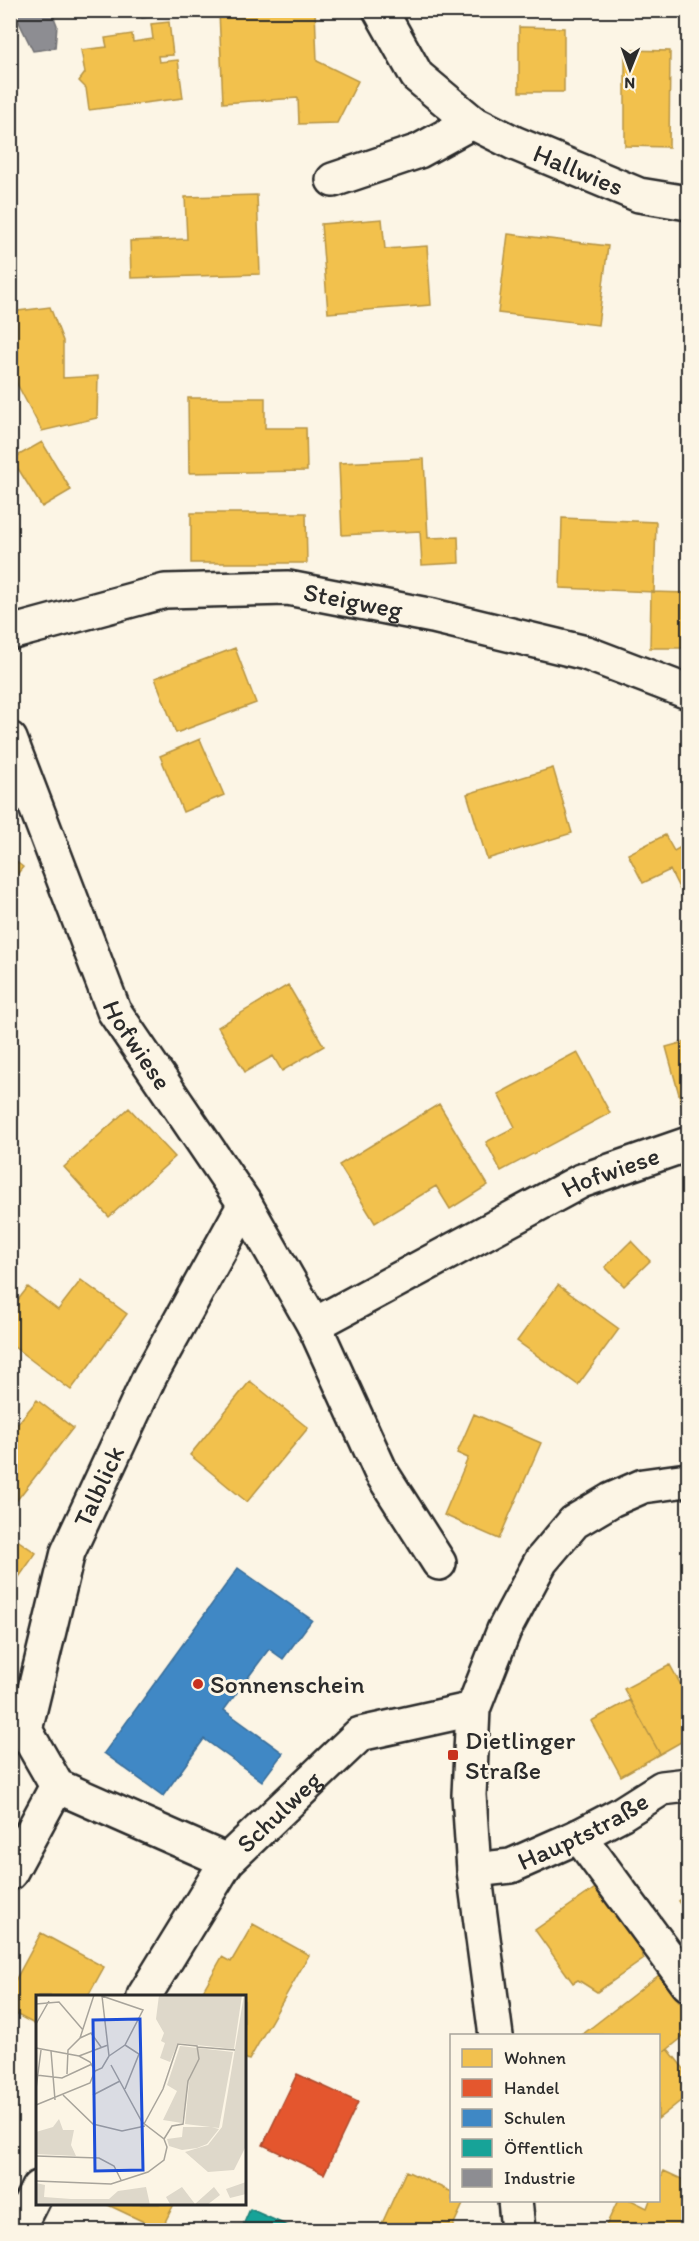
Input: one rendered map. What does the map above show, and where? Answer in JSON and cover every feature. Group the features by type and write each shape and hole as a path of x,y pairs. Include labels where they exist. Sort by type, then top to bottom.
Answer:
{"street":[{"name":"Hallwies","path":"380,10 417,76 472,122 514,143 639,195 688,203"},
{"path":"333,180 419,151 472,122"},
{"name":"Steigweg","path":"10,633 165,591 288,588 433,616 586,653 688,692"},
{"name":"Hofwiese","path":"10,739 114,1011 245,1204 314,1325 381,1472 439,1563"},
{"name":"Hofwiese","path":"314,1325 581,1181 688,1144"},
{"name":"Talblick","path":"57,1786 25,1730 68,1552 150,1376 245,1204"},
{"path":"496,2034 474,1870 469,1796 473,1709 504,1630 540,1561 573,1522 611,1500 643,1486 688,1481"},
{"name":"Schulweg","path":"145,1995 227,1861 360,1734 473,1709"},
{"name":"Hauptstraße","path":"474,1870 511,1866 579,1836 621,1814 662,1788 688,1785"},
{"path":"10,1874 57,1786 227,1861"},
{"path":"579,1836 688,1984"},
{"path":"17,2230 36,2192"},
{"path":"515,2202 518,2230"}],"building: Wohnen":[{"path":"315,10 317,61 358,81 337,123 299,124 298,98 223,103 219,12"},
{"path":"169,22 173,55 158,56 159,62 178,60 183,98 89,110 86,88 79,81 85,73 81,50 107,47 105,38 132,34 133,42 153,39 151,24"},
{"path":"519,27 564,28 564,92 519,92"},
{"path":"625,50 670,51 669,147 625,146"},
{"path":"10,74 17,91 10,94"},
{"path":"10,105 19,127 10,131"},
{"path":"257,195 260,274 131,278 130,241 187,239 185,197"},
{"path":"382,219 385,249 427,246 431,305 328,313 321,224"},
{"path":"508,234 608,246 598,325 498,313"},
{"path":"50,307 63,341 63,378 98,376 97,418 42,431 16,382 10,383 10,312"},
{"path":"188,398 265,398 265,428 306,428 307,471 189,473"},
{"path":"42,442 71,490 42,507 12,459"},
{"path":"424,459 428,538 458,537 459,563 422,565 420,531 342,535 339,463"},
{"path":"191,513 306,513 307,563 191,563"},
{"path":"562,518 656,522 654,592 560,588"},
{"path":"651,592 688,593 688,648 650,648"},
{"path":"235,648 256,703 176,733 155,678"},
{"path":"200,739 224,795 183,812 160,756"},
{"path":"553,768 572,833 487,859 467,794"},
{"path":"665,835 674,851 688,843 688,906 670,870 643,883 628,854"},
{"path":"10,857 23,867 10,883"},
{"path":"288,985 324,1046 282,1071 273,1056 245,1072 218,1027"},
{"path":"688,1041 688,1107 683,1109 666,1047"},
{"path":"577,1052 610,1113 501,1171 486,1142 515,1127 498,1094"},
{"path":"439,1104 488,1185 450,1209 436,1186 375,1223 339,1165"},
{"path":"129,1108 175,1157 109,1217 64,1167"},
{"path":"631,1241 650,1261 624,1286 605,1267"},
{"path":"81,1280 127,1314 71,1390 10,1344 10,1310 28,1287 58,1310"},
{"path":"558,1285 619,1329 578,1385 517,1341"},
{"path":"250,1381 308,1428 247,1502 190,1455"},
{"path":"37,1400 73,1428 10,1509 10,1433"},
{"path":"474,1414 541,1443 499,1539 444,1515 468,1458 457,1453"},
{"path":"10,1535 36,1553 10,1590"},
{"path":"670,1665 688,1698 688,1738 660,1754 624,1689"},
{"path":"630,1700 660,1754 621,1776 591,1721"},
{"path":"601,1884 635,1938 644,1959 597,1992 578,1980 573,1983 535,1930"},
{"path":"688,1893 688,1916 678,1901"},
{"path":"253,1924 309,1955 249,2060 246,2059 246,1995 201,1995 222,1957 231,1962"},
{"path":"41,1933 104,1967 89,1995 36,1995 36,2025 10,2011 10,1990"},
{"path":"659,1975 688,2013 688,2033 660,2055 660,2034 583,2034"},
{"path":"668,2049 688,2074 688,2095 660,2117 660,2055"},
{"path":"406,2171 450,2191 450,2202 464,2202 451,2230 379,2230"},
{"path":"664,2171 688,2182 688,2215 681,2230 604,2230 617,2202 635,2202 647,2208 649,2202 660,2202 660,2179"},
{"path":"108,2205 174,2205 161,2230"}],"building: Handel":[{"path":"297,2074 358,2102 324,2174 263,2145"}],"building: Schulen":[{"name":"Sonnenschein","path":"238,1568 312,1620 283,1659 269,1649 224,1710 283,1753 262,1781 204,1739 163,1796 104,1753"}],"building: Öffentlich":[{"path":"250,2209 297,2230 241,2230"}],"building: Industrie":[{"path":"51,10 57,25 55,48 33,51 14,12"},
{"path":"141,10 198,10 198,11 142,18"}],"place":[{"name":"Sonnenschein","path":"198,1684"},
{"name":"Dietlinger Straße","path":"453,1755"}]}
